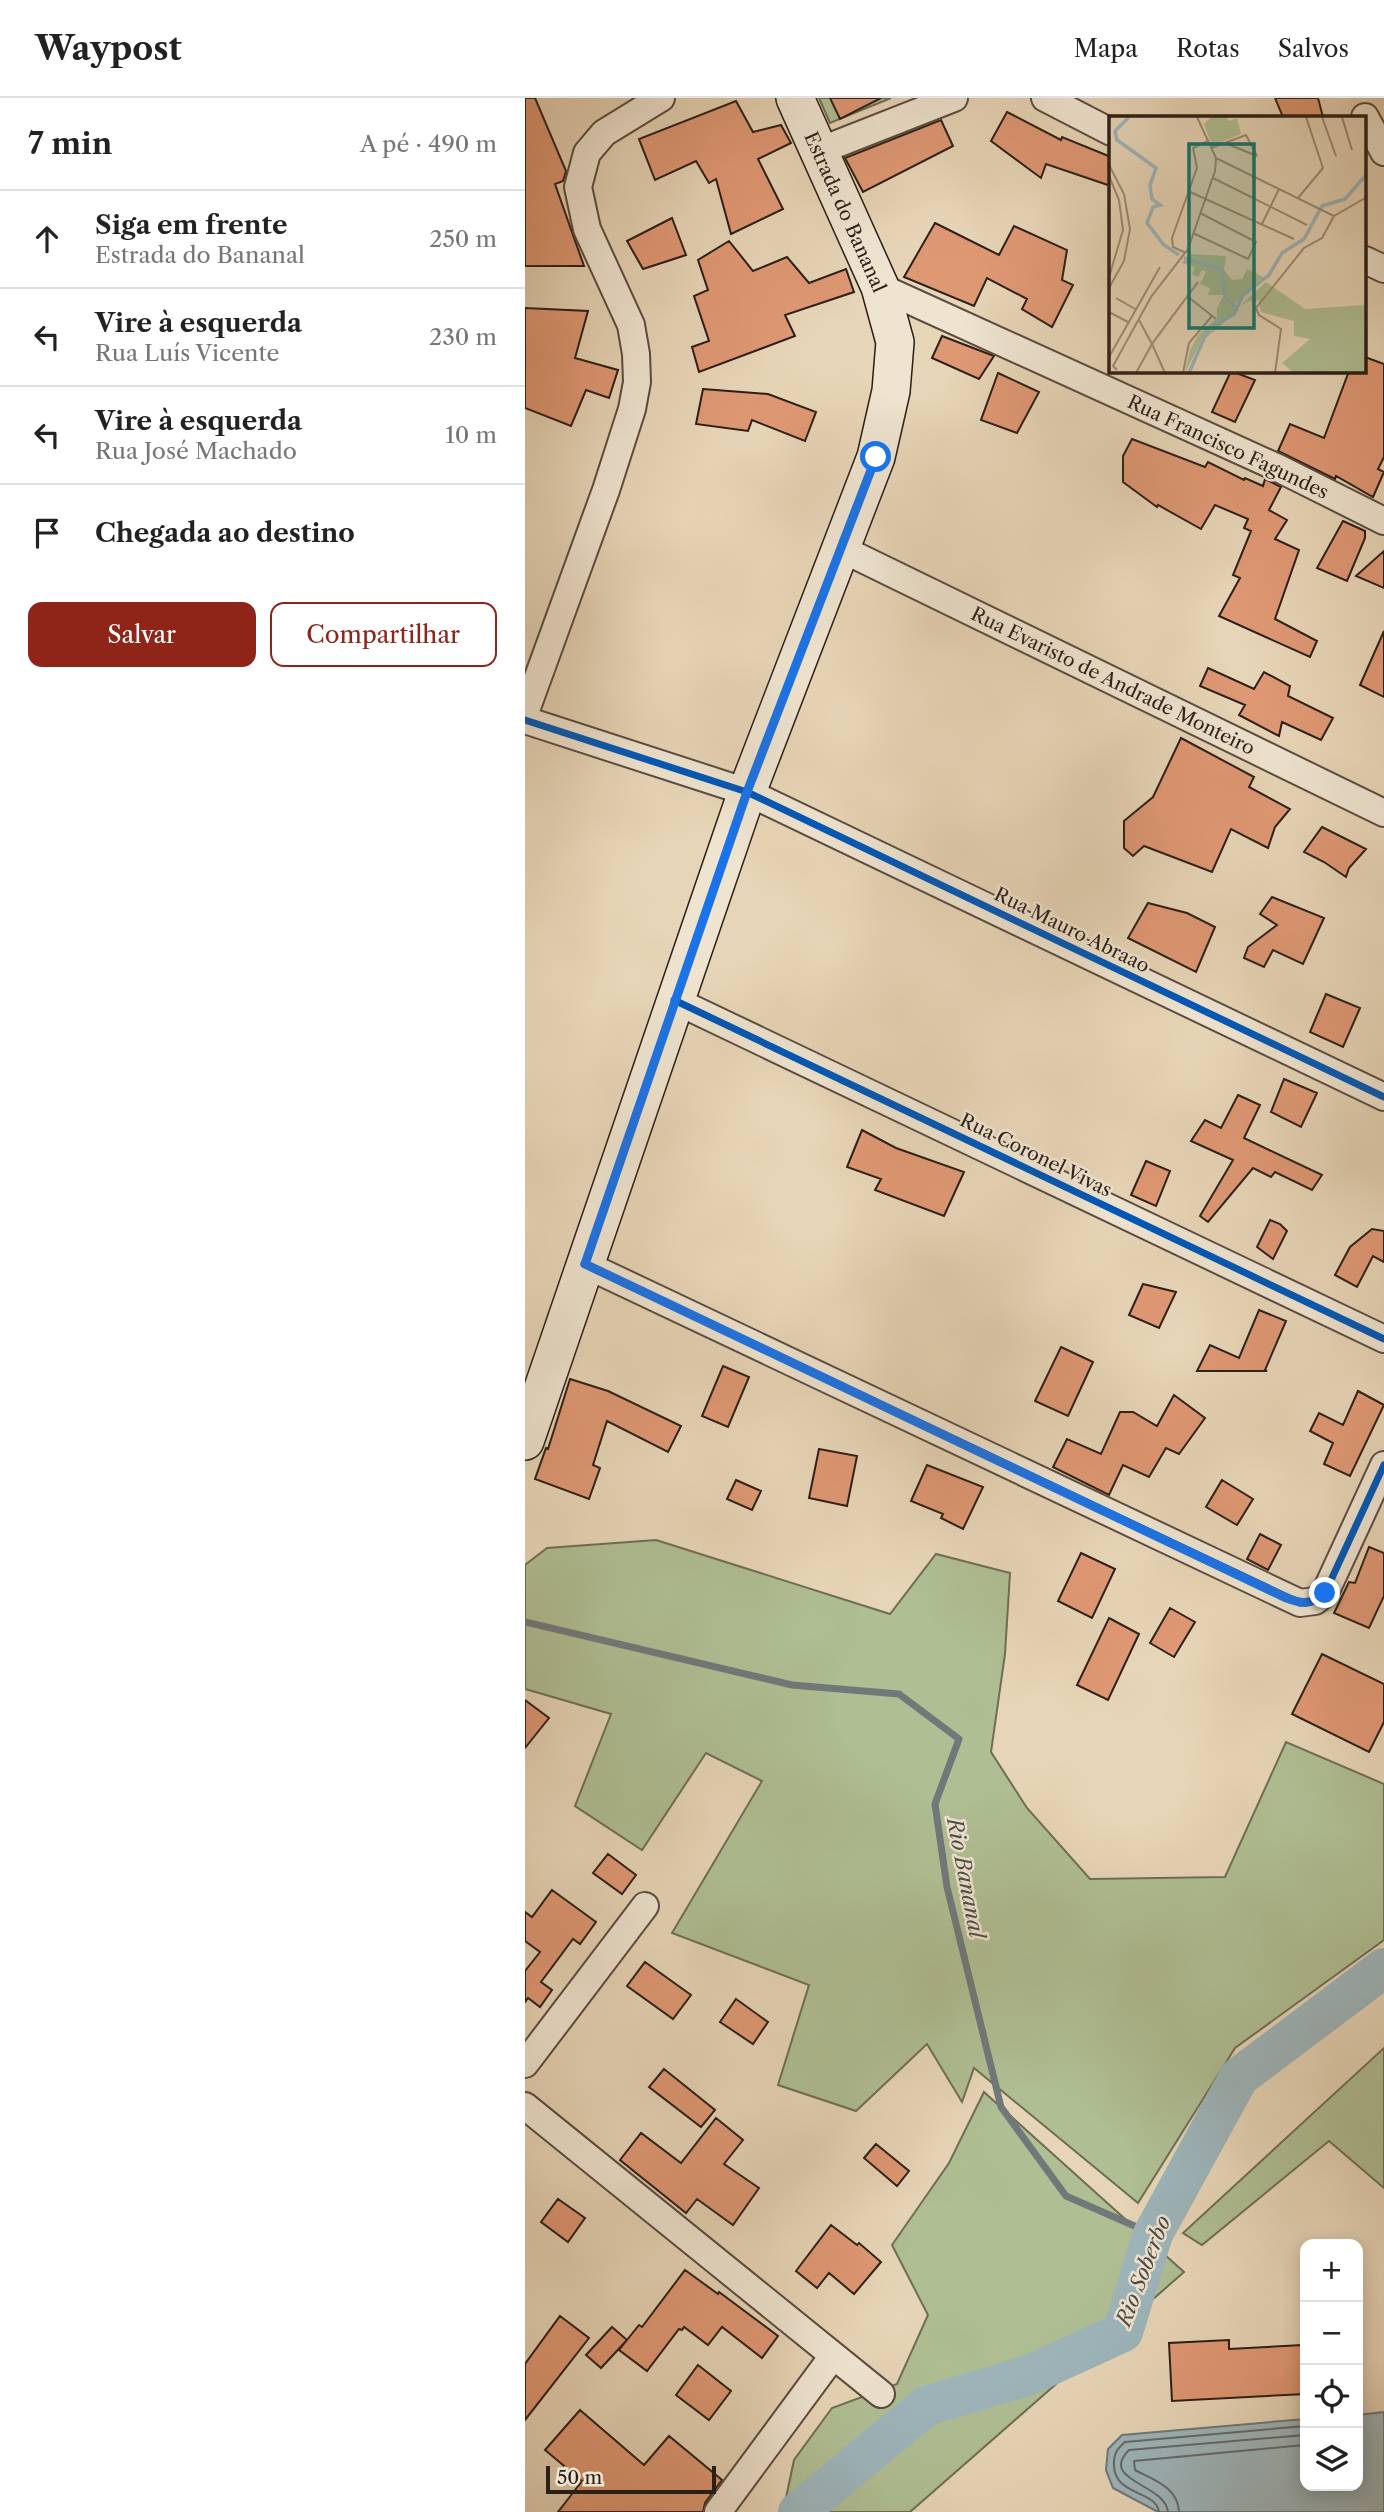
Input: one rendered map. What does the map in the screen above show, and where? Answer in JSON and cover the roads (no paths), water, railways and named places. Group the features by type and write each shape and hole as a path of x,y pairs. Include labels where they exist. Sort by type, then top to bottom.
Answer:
{"main road":[{"name":"Estrada do Bananal","path":"525,1441 747,792 876,457 891,391 895,342 880,287 795,98"}],"street":[{"path":"525,713 606,490 632,409 637,382 631,325 587,229 578,187 587,153 604,133 660,98"},
{"path":"819,151 954,98"},
{"path":"1045,98 1109,131"},
{"path":"1354,98 1364,116"},
{"path":"1367,121 1384,152"},
{"path":"1367,261 1384,269"},
{"name":"Rua Francisco Fagundes","path":"880,287 1276,467 1384,521"},
{"name":"Rua Evaristo de Andrade Monteiro","path":"842,548 1384,813"},
{"name":"Rua Mauro Abraao","path":"525,720 747,792 1384,1097"},
{"name":"Rua Coronel Vivas","path":"674,1000 1384,1339"},
{"path":"585,1264 1300,1603 1315,1601 1325,1593 1384,1465"},
{"path":"525,2064 645,1906"},
{"path":"525,2106 881,2394"},
{"path":"718,2512 833,2356"}],"water":[{"path":"1384,2412 1384,2512 1158,2512 1113,2488 1106,2470 1108,2449 1122,2435 1300,2419 1300,2491 1363,2491 1363,2414"}],"waterway":[{"name":"Rio Bananal","path":"525,1622 792,1685 899,1694 959,1739 935,1804 947,1887 1001,2107 1066,2196 1153,2234"},
{"name":"Rio Soberbo","path":"798,2512 926,2406 1027,2376 1123,2332 1153,2234 1239,2077 1384,1968"}]}
